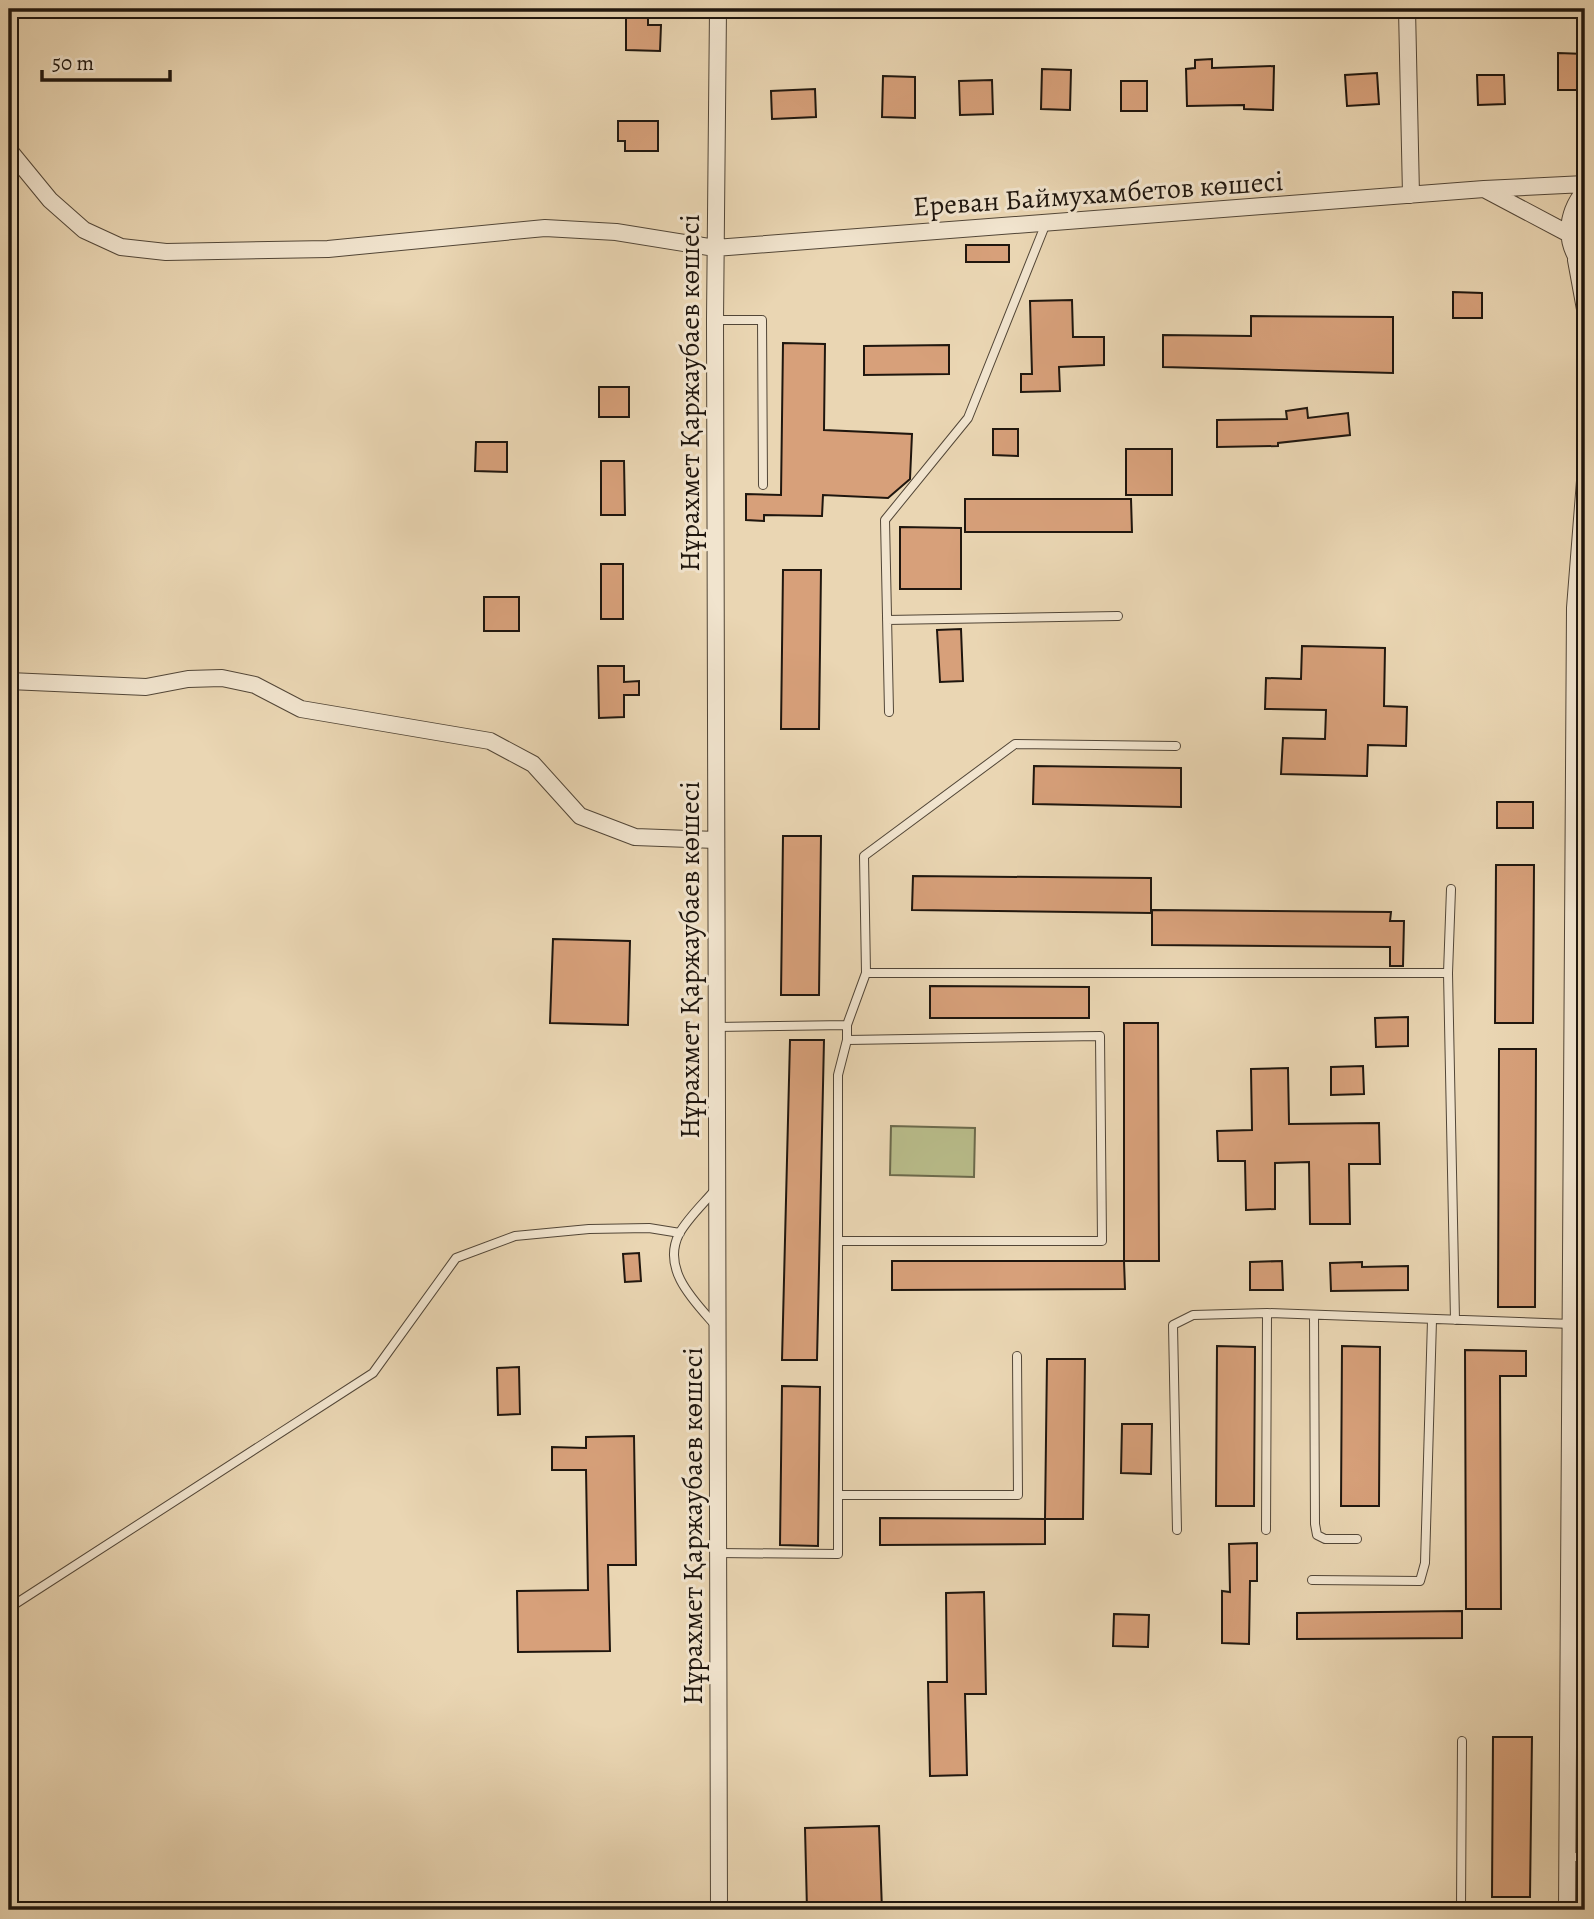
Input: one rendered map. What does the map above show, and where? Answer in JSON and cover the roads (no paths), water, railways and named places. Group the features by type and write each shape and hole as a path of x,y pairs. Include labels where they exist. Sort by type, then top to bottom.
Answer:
{"street":[{"name":"Нұрахмет Қаржаубаев көшесі","path":"718,9 715,320 716,1188 720,1331 717,1553 719,1910"},
{"path":"1407,9 1411,195"},
{"name":"Ереван Баймухамбетов көшесі","path":"9,150 50,200 84,230 121,247 166,253 328,248 545,228 616,232 715,248 1484,189 1585,184"},
{"path":"1484,189 1569,234"},
{"path":"1585,191 1572,211 1569,234 1581,263 1585,309"},
{"path":"1567,1910 1575,608 1585,481"},
{"path":"9,681 146,687 188,679 222,678 255,685 301,709 490,741 507,747 543,773 580,816 635,837 716,840"}],"lane":[{"path":"889,712 885,520 968,418 1046,223"},
{"path":"715,320 762,320 763,485"},
{"path":"887,620 1118,616"},
{"path":"717,1553 838,1554 838,1075 847,1040 847,1025 866,973 864,856 1015,744 1175,746"},
{"path":"1451,890 1448,973 1455,1320"},
{"path":"866,973 1448,973"},
{"path":"716,1027 847,1025"},
{"path":"838,1241 1102,1241 1100,1036 847,1040"},
{"path":"716,1188 680,1233 676,1243 678,1279 720,1331"},
{"path":"9,1608 373,1373 456,1258 515,1236 589,1229 649,1228 680,1233"},
{"path":"1177,1530 1173,1325 1193,1315 1267,1313 1572,1324"},
{"path":"1266,1530 1267,1313"},
{"path":"1314,1316 1317,1535 1325,1539 1357,1539"},
{"path":"1312,1580 1420,1581 1425,1563 1432,1320"},
{"path":"838,1494 1018,1495 1017,1356"},
{"path":"1461,1910 1462,1741"},
{"path":"1568,1857 1585,1857"}]}
